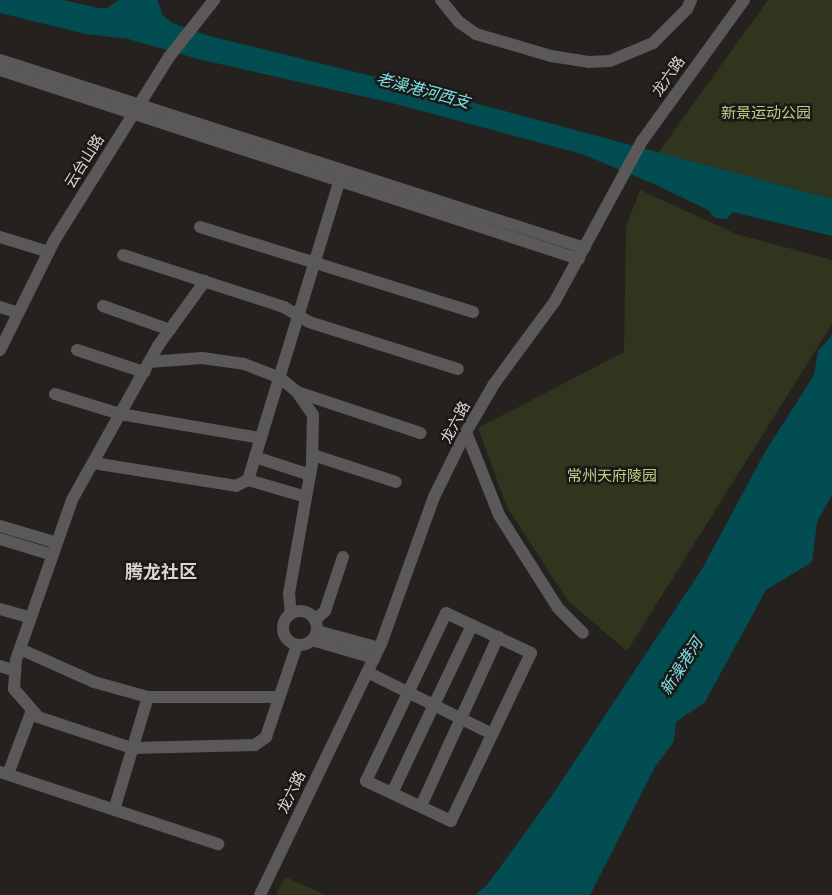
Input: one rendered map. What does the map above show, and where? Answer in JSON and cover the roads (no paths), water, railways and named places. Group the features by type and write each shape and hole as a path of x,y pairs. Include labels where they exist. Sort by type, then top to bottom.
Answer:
{"street":[{"name":"云台山路","path":"0,350 49,252 137,107 169,57 214,0"},
{"path":"441,0 459,22 476,34 551,56 589,62 610,61 653,43 687,9 691,0"},
{"name":"龙六路","path":"260,895 376,653 434,497 466,432 494,384 555,301 582,253 618,181 642,141 744,0"},
{"path":"0,60 582,253"},
{"path":"0,70 137,107 340,180 582,253"},
{"path":"248,480 340,180"},
{"path":"200,227 474,312"},
{"path":"0,237 49,252"},
{"path":"123,255 284,307 309,322 458,369"},
{"path":"205,282 146,367 72,500 20,649 14,689 38,717 132,748 255,745 266,737 297,645 314,630 325,611 343,557"},
{"path":"103,306 170,330"},
{"path":"0,307 18,313"},
{"path":"77,350 146,367 202,358 244,364 280,378 296,392 313,415 313,455 289,593 291,614"},
{"path":"296,392 420,433"},
{"path":"55,394 120,414 261,438"},
{"path":"466,432 499,515 558,608 583,633"},
{"path":"313,455 396,482"},
{"path":"255,457 310,475"},
{"path":"93,463 236,486 248,480 306,497"},
{"path":"0,526 55,549"},
{"path":"0,539 55,549"},
{"path":"0,609 31,618"},
{"path":"297,645 284,634 284,623 291,614 302,611 314,630 376,653"},
{"path":"446,612 472,625 531,653 451,821 366,780 446,612"},
{"path":"392,793 472,625"},
{"path":"421,806 498,637"},
{"path":"20,649 94,682 148,697 279,697"},
{"path":"0,666 16,671"},
{"path":"367,672 492,734"},
{"path":"114,810 148,697"},
{"path":"32,710 4,773 218,844"}],"water":[{"name":"老澡港河西支","path":"0,0 63,0 98,8 107,8 119,0 157,0 163,15 172,23 209,36 400,83 832,199 832,236 733,212 727,219 715,218 708,210 654,184 582,154 392,103 198,59 128,39 86,34 0,13"},
{"name":"新澡港河","path":"832,335 832,495 817,522 812,562 766,590 705,702 676,722 674,741 655,767 590,895 475,895 487,885 551,797 702,569 765,452 814,375 818,351"}],"district":[{"name":"腾龙社区","path":"161,571"}],"park label":[{"name":"新景运动公园","path":"766,113"},
{"name":"常州天府陵园","path":"612,476"}]}
